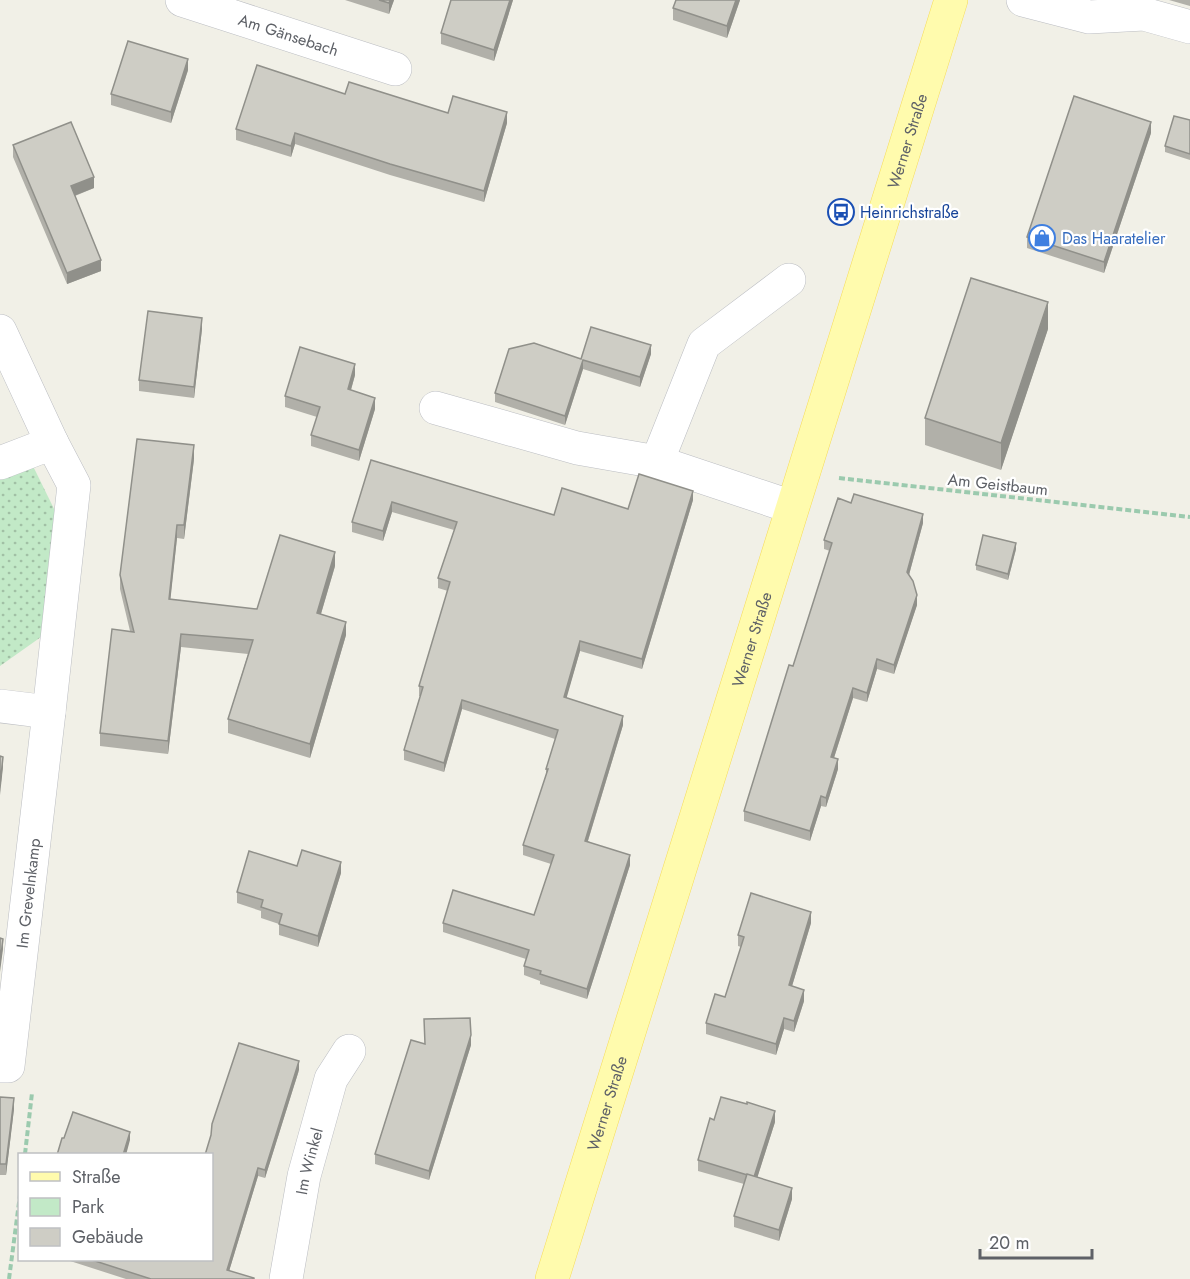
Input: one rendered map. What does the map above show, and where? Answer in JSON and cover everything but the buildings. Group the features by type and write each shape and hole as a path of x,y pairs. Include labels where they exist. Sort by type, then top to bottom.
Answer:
{"main road":[{"name":"Werner Straße","path":"552,1279 951,0"}],"street":[{"name":"Am Gänsebach","path":"183,0 396,69"},
{"path":"1032,2 1089,17 1144,14 1190,27"},
{"path":"657,462 704,344 789,280"},
{"name":"Im Grevelnkamp","path":"0,331 74,485 49,712 4,1066"},
{"path":"436,408 577,448 657,462 792,507"},
{"path":"0,463 52,443"},
{"path":"0,706 49,712"},
{"name":"Im Winkel","path":"286,1279 304,1176 332,1079 349,1051"}],"path":[{"name":"Am Geistbaum","path":"802,474 1190,517"},
{"path":"4,1066 33,1090 25,1153"},
{"path":"9,1279 18,1210"}],"green space":[{"path":"32,464 58,517 41,637 0,666 0,478"}],"place":[{"name":"Heinrichstraße","path":"841,212"},
{"name":"Das Haaratelier","path":"1042,238"}]}
